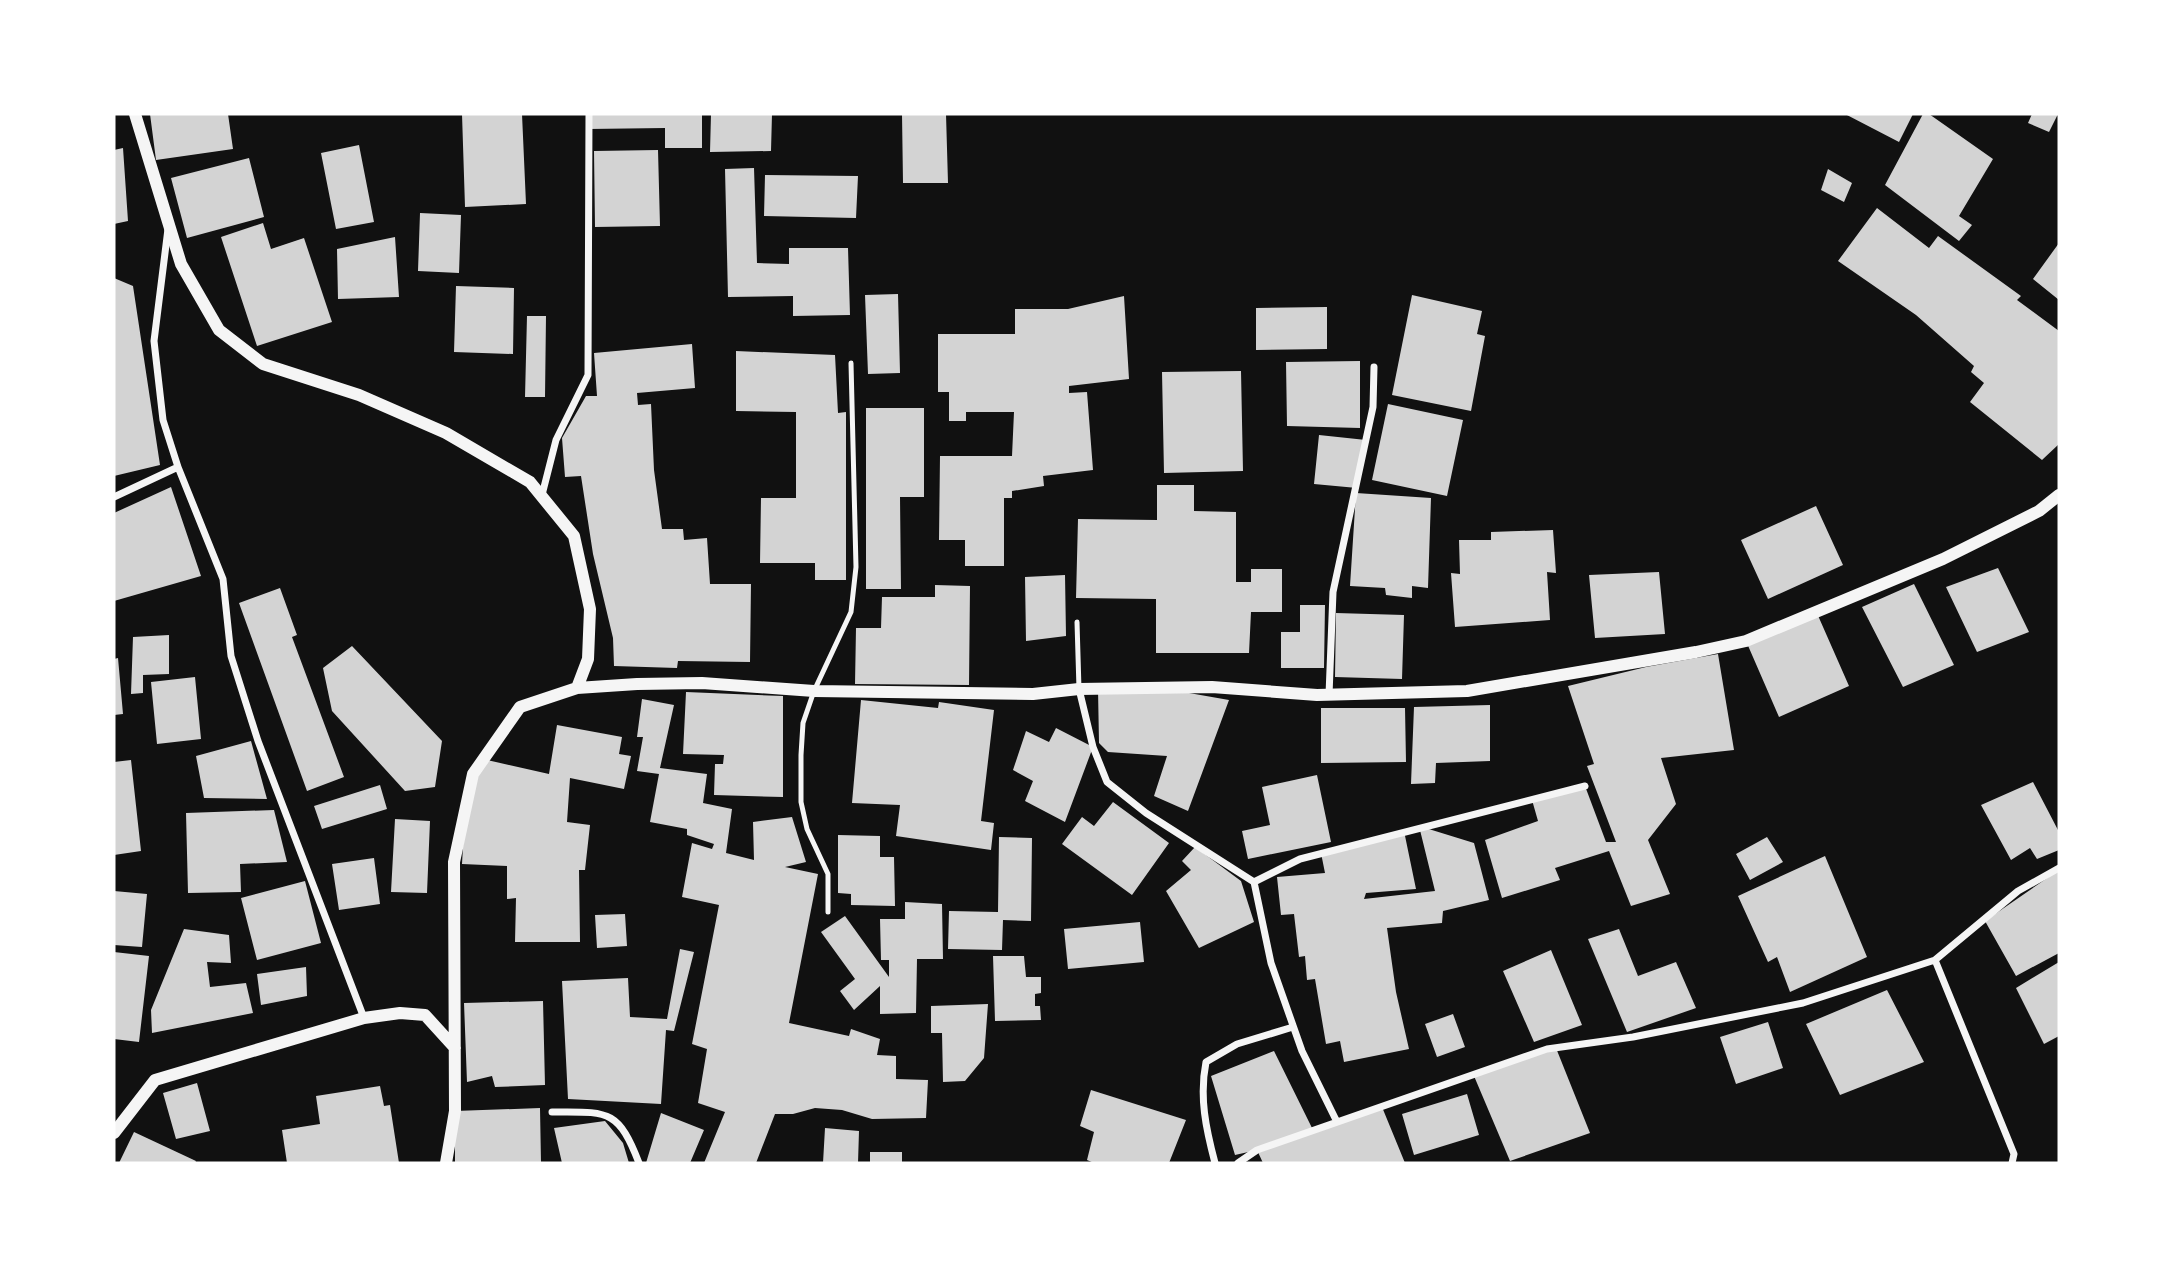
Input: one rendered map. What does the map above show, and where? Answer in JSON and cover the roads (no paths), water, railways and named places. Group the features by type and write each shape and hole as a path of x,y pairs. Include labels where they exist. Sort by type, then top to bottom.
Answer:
{"street":[{"path":"135,114 181,264 219,330 263,364 359,395 446,433 530,482 574,536 590,609 588,659 577,688"},
{"path":"542,495 556,440 588,375 589,114"},
{"path":"169,225 154,341 163,420 178,467 223,579 231,656 258,740 364,1018"},
{"path":"1329,695 1333,592 1365,452 1373,407 1374,367"},
{"path":"114,497 178,467"},
{"path":"446,1163 455,1111 454,862 473,774 520,707 577,688 702,683 814,691 1033,694 1079,689 1212,687 1329,695 1467,691 1746,641 1943,559 2039,510 2059,495"},
{"path":"1079,689 1093,747 1108,782 1146,813 1254,882 1270,963 1293,1027 1337,1122"},
{"path":"1254,882 1300,859 1585,786"},
{"path":"1238,1163 1257,1150 1547,1049 1633,1037 1803,1003 1935,960 2018,891 2059,868"},
{"path":"1935,960 2014,1154 2012,1163"},
{"path":"114,1133 155,1080 364,1018 400,1013 425,1015 455,1048"},
{"path":"1215,1163 1204,1119 1202,1081 1206,1062 1237,1044 1293,1027"},
{"path":"552,1112 594,1112 615,1119 628,1134 639,1163"}],"lane":[{"path":"828,912 828,874 807,829 802,802 803,723 814,691 851,612 856,567 851,363"},
{"path":"1077,622 1079,689"}]}
